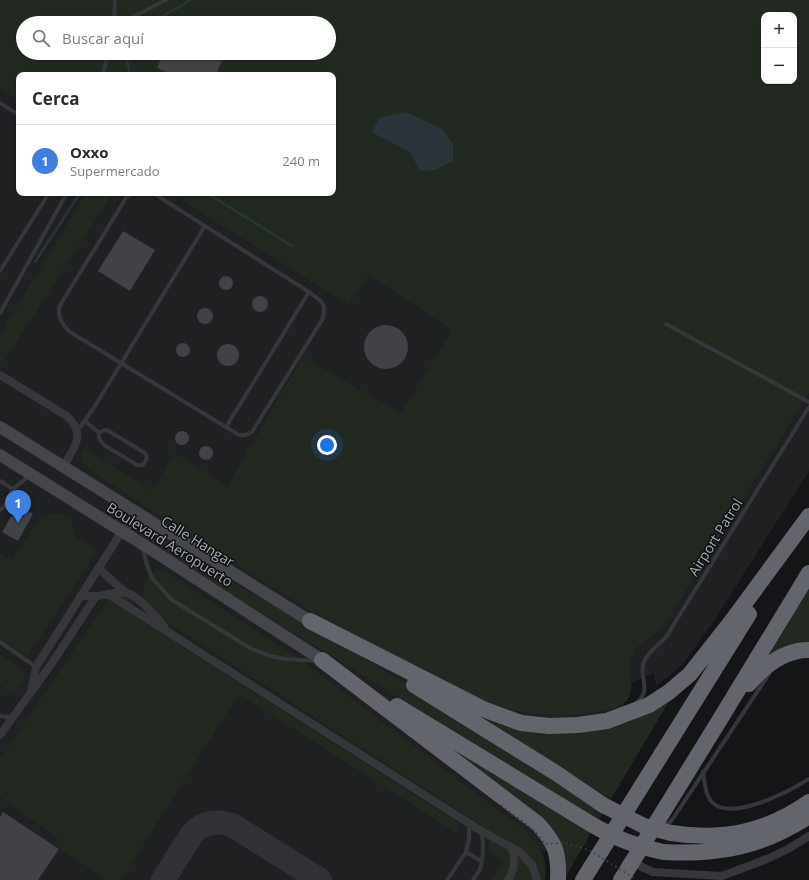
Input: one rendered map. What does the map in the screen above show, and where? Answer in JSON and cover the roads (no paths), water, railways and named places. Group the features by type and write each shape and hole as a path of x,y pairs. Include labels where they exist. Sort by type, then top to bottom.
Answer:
{"highway":[{"path":"310,621 483,709 522,723 549,726 578,725 607,721 649,705 669,692 690,674 731,622 809,516"},
{"path":"583,880 809,516"},
{"path":"621,880 809,573"},
{"path":"310,621 556,773 603,805 644,826 671,833 699,836 739,833 770,824 805,809"},
{"path":"719,721 755,678 772,662 798,650 809,650"},
{"path":"322,660 591,824 615,837 650,849 664,852 693,853 738,848 764,840 791,827 805,809"},
{"path":"322,660 538,824 548,835 556,849 559,863 558,880"}],"street":[{"path":"0,375 68,416 73,422 78,430 78,441 63,467"},
{"name":"Boulevard Aeropuerto","path":"0,427 310,621"},
{"name":"Boulevard Aeropuerto","path":"0,455 322,660"},
{"name":"Calle Hangar","path":"122,532 134,522 142,522 247,587 262,592"},
{"path":"31,691 36,667 122,532"},
{"path":"98,568 126,593"},
{"path":"80,596 96,596 119,592 126,593 142,603 170,633"},
{"path":"108,594 469,824 520,852 532,865 537,880"},
{"path":"0,735 48,669 96,596"},
{"path":"633,860 642,867 653,872 723,878 766,859 809,836"},
{"path":"508,880 514,866 515,856 510,846"},
{"path":"648,880 653,872"}],"lane":[{"path":"114,16 115,0"},
{"path":"135,16 166,0"},
{"path":"104,72 106,60"},
{"path":"0,103 16,112"},
{"path":"0,270 47,196"},
{"path":"0,313 65,196"},
{"path":"128,196 59,307 58,313 63,326 70,332 239,435 246,435 252,432 322,320 324,305 322,301 309,292 158,196"},
{"path":"78,430 205,226"},
{"path":"226,427 309,292"},
{"path":"666,324 809,402"},
{"name":"Airport Patrol","path":"607,721 629,709 639,701 644,694 645,686 643,670 644,663 648,655 666,637 809,407"},
{"path":"85,421 99,433 99,439 104,445 137,465 142,466 146,461 147,458 145,453 107,430 99,433"},
{"path":"0,510 4,507 13,489 31,474"},
{"path":"0,481 13,489"},
{"path":"142,544 146,562 152,578 172,600 250,648 286,660 322,660"},
{"path":"0,642 36,667"},
{"path":"655,837 672,820 779,658"},
{"path":"0,716 12,717"},
{"path":"703,772 706,792 714,804 728,809 748,806 778,796 809,779"},
{"path":"805,809 809,795"},
{"path":"447,880 466,852 469,839 469,824"},
{"path":"473,880 480,869 483,841 481,833 478,829"},
{"path":"633,860 650,843"},
{"path":"466,852 481,861"}],"waterway":[{"path":"163,16 191,0"},
{"path":"127,60 129,72"},
{"path":"35,262 78,196"},
{"path":"212,196 292,246"}],"place":[{"name":"Oxxo","path":"18,523"}]}
